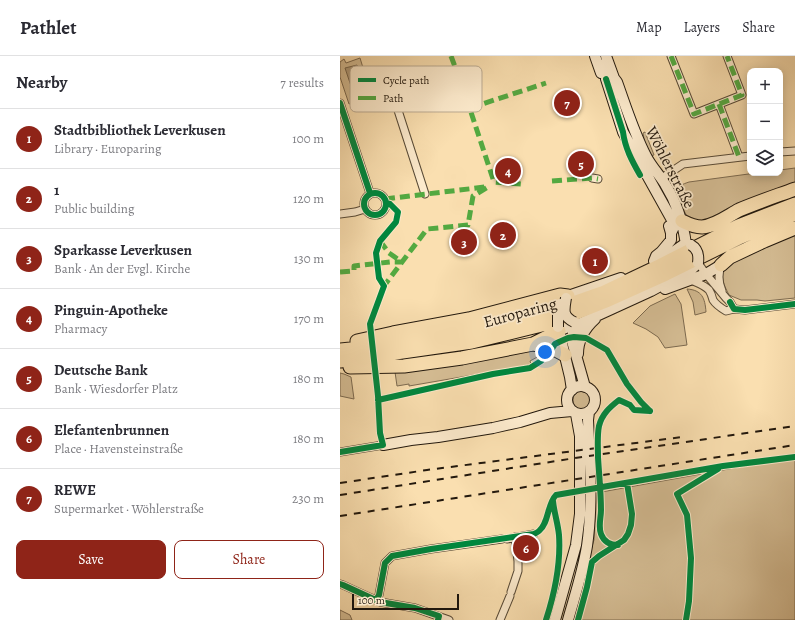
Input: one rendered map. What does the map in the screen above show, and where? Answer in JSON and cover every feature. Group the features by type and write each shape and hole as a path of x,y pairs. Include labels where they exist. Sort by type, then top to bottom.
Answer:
{"highway":[{"path":"682,220 687,223 703,227 764,200 795,189"},
{"name":"Europaring","path":"340,350 370,347 470,331 542,314 602,293 661,266 738,226 795,204"},
{"name":"Europaring","path":"340,361 472,342 539,326 566,317 619,295 741,237 795,214"},
{"path":"692,242 714,223"},
{"path":"703,262 725,261 764,241 795,228"},
{"path":"340,345 393,333 469,319 560,295 565,298"},
{"path":"340,368 404,366 468,357 533,344 559,329"},
{"path":"533,344 547,346 565,355"}],"main road":[{"name":"Wöhlerstraße","path":"596,56 601,74 606,79"},
{"name":"Wöhlerstraße","path":"601,56 607,76 606,79 623,132 644,176 672,220 674,227 671,233 671,240 656,256 654,261"},
{"name":"Wöhlerstraße","path":"606,56 646,157 662,178 676,202 692,242"},
{"name":"Wöhlerstraße","path":"613,56 618,77 617,82"},
{"path":"644,176 654,180 659,185 682,220"},
{"path":"692,242 703,262"},
{"name":"Europaring","path":"565,298 618,279 654,261 658,262 678,247 692,242"},
{"name":"Europaring","path":"651,291 664,289 692,280 706,274 725,261"},
{"name":"Europaring","path":"559,329 599,315 651,291 703,262"},
{"path":"565,298 565,314 569,320 578,322 573,332 572,341 585,387"},
{"path":"565,298 558,311 559,329 572,390"},
{"path":"578,361 579,342 590,324 599,315"},
{"path":"576,387 585,387 593,393 594,403 593,408 589,412 580,414 569,408 567,400 569,393 576,387"},
{"path":"550,413 567,400"},
{"path":"383,445 493,428 550,413 574,412"},
{"path":"555,620 576,545 580,514 580,436 574,412"},
{"path":"568,620 579,585 587,545 591,488 588,420 589,412"}],"street":[{"path":"671,56 694,114 742,95 727,56"},
{"path":"340,103 370,193"},
{"path":"719,104 738,157"},
{"path":"399,112 425,194"},
{"path":"783,152 795,151"},
{"path":"662,178 683,164 747,156"},
{"path":"370,193 378,193 384,197 386,203 384,210 378,214 370,214 365,209 365,198 370,193"},
{"path":"340,214 365,209"},
{"path":"724,295 719,279 719,271 725,261"},
{"path":"703,262 706,274 730,302 734,309"},
{"path":"692,280 708,289 712,294 714,301 726,311 795,304"},
{"path":"340,452 383,445"},
{"path":"376,600 379,595 384,563 392,556 534,534"},
{"path":"500,620 518,571 515,537"},
{"path":"340,584 380,602 416,608 439,618 449,620"}],"shaded area":[{"path":"360,58 362,66 350,66 349,104 340,77 340,62 344,59 346,63"},
{"path":"350,67 350,83 345,68"},
{"path":"645,132 654,155 650,156 646,150 643,133"},
{"path":"795,168 795,184 702,222 694,221 687,216 673,192 677,188 689,182 747,174 747,176 783,176 783,170"},
{"path":"795,233 795,298 765,301 741,300 729,295 725,286 723,274 726,267 730,263"},
{"path":"687,289 696,291 702,296 705,303 706,312 695,315 693,302"},
{"path":"675,294 681,304 687,345 665,348 658,337 633,323 650,306"},
{"path":"569,329 579,382 575,384 562,331"},
{"path":"536,348 548,350 543,356 541,355 530,361 531,364 525,366 409,386 409,384 397,386 395,372"},
{"path":"340,373 351,377 354,399 340,396"},
{"path":"582,391 588,394 591,400 588,406 582,409 576,406 573,400 576,394"},
{"path":"795,457 795,620 570,620 594,540 596,493"},
{"path":"340,610 350,615 352,620 340,620"}],"railway":[{"path":"340,495 569,459 795,426"},
{"path":"340,483 427,470 682,437"},
{"path":"340,516 795,445"}],"marked path":[{"path":"451,56 455,66"},
{"path":"671,56 694,114 742,95 727,56"},
{"path":"482,104 546,83"},
{"path":"719,104 739,157"},
{"path":"471,112 494,182 521,184"},
{"path":"552,181 592,178 598,179"},
{"path":"385,199 485,187"},
{"path":"383,288 427,229 468,225 473,196 488,187"},
{"path":"380,241 389,253 402,262"},
{"path":"340,272 354,271 354,266 402,262"}],"cycle path":[{"path":"606,79 627,149 640,175"},
{"path":"340,103 370,193"},
{"path":"375,193 383,196 386,204 383,212 375,215 367,212 364,204 367,196 375,193"},
{"path":"340,452 383,445 380,433 378,396 370,324 384,286 379,278 376,253 380,241 396,222 398,212 390,204 386,203"},
{"path":"730,302 734,309 745,310 795,304"},
{"path":"378,400 493,374 530,368 541,361 555,344 574,337 586,338 607,350 627,384 650,411"},
{"path":"618,545 610,544 606,541 602,537 600,531 601,503 598,457 599,426 607,411 619,400 630,405 634,410 650,411"},
{"path":"376,600 379,595 385,563 392,556 534,534 539,531 545,523 551,503 556,495 723,466 795,457"},
{"path":"686,620 689,601 691,558 687,515 677,494 718,469"},
{"path":"578,620 592,562 624,540 628,534 632,514 627,483"},
{"path":"546,620 555,588 559,557 559,535 553,501"},
{"path":"340,584 380,602 415,608 439,616 438,620"}],"place":[{"name":"REWE","path":"567,103"},
{"name":"Deutsche Bank","path":"581,164"},
{"name":"Pinguin-Apotheke","path":"508,171"},
{"name":"1","path":"503,235"},
{"name":"Sparkasse Leverkusen","path":"464,242"},
{"name":"Stadtbibliothek Leverkusen","path":"595,261"},
{"name":"Elefantenbrunnen","path":"526,548"}]}
